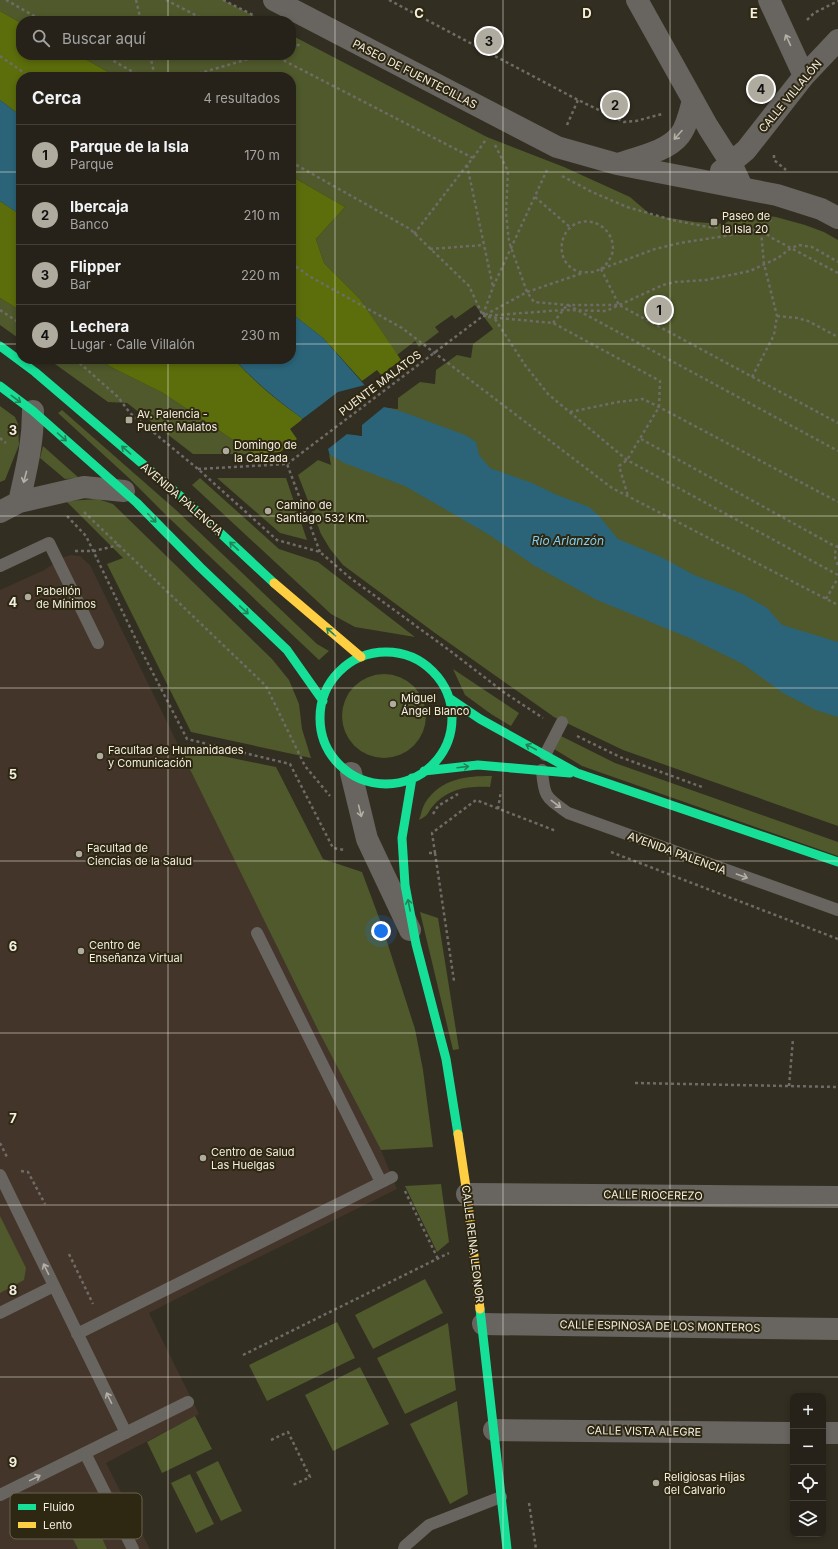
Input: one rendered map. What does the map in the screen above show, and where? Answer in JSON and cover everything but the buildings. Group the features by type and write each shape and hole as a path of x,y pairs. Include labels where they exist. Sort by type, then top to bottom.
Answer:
{"main road":[{"name":"AVENIDA PALENCIA","path":"0,346 16,358"},
{"name":"AVENIDA PALENCIA","path":"24,364 186,501 278,586 361,657"},
{"path":"0,386 33,411 124,491 200,567 287,650 323,701"},
{"path":"392,652 407,655 421,662 433,672 443,684 449,698 452,715 451,731 448,741 437,760 424,772 397,783 381,783 365,780 350,773 338,762 328,749 324,739 320,717 323,701 328,687 337,674 348,664 361,657 376,653 392,652"},
{"path":"449,698 480,719 577,773 838,862"},
{"path":"424,772 478,765 577,773"},
{"name":"CALLE REINA LEONOR","path":"412,778 402,838 405,885 416,944 446,1059 468,1194 507,1549"}],"street":[{"name":"PASEO DE FUENTECILLAS","path":"274,0 557,147 617,164 742,187 790,199 821,209 838,218"},
{"path":"637,0 717,142 732,163 742,187"},
{"path":"769,0 804,76"},
{"name":"CALLE VILLALÓN","path":"704,180 716,175 746,150 804,76 838,40"},
{"path":"617,164 660,150 677,138 683,130 693,100"},
{"path":"19,502 30,456 33,435 33,411"},
{"path":"0,512 19,502 84,487 124,491"},
{"name":"CALLE REINA LEONOR","path":"350,773 367,839 416,944"},
{"name":"CALLE RIOCEREZO","path":"468,1194 838,1197"},
{"name":"CALLE ESPINOSA DE LOS MONTEROS","path":"483,1324 838,1329"},
{"name":"CALLE VISTA ALEGRE","path":"494,1430 790,1433"},
{"path":"826,1433 838,1434"}],"lane":[{"path":"0,566 49,542 98,643"},
{"path":"544,755 561,724"},
{"name":"AVENIDA PALENCIA","path":"542,770 543,786 547,797 568,813 838,910"},
{"path":"257,933 381,1182"},
{"path":"0,1175 126,1433"},
{"path":"78,1334 392,1177"},
{"path":"0,1313 54,1286"},
{"path":"0,1496 188,1402"},
{"path":"85,1453 105,1493"},
{"path":"404,1549 405,1546 429,1525 501,1497"},
{"path":"128,1539 133,1549"}],"path":[{"path":"6,0 34,16"},
{"path":"136,0 140,16"},
{"path":"166,0 197,16"},
{"path":"223,0 253,16"},
{"path":"388,0 578,100 624,122 636,121 666,112"},
{"path":"804,24 814,13 838,1"},
{"path":"296,46 305,43"},
{"path":"0,56 23,72"},
{"path":"112,60 133,72"},
{"path":"151,60 154,72"},
{"path":"203,72 245,60"},
{"path":"283,60 472,158"},
{"path":"566,127 578,100"},
{"path":"414,234 488,137"},
{"path":"493,140 508,171 506,213 509,242 527,292 534,302 567,305 619,305 838,423"},
{"path":"774,153 774,160 783,168"},
{"path":"467,164 493,287"},
{"path":"296,165 410,229 470,286 483,316"},
{"path":"483,316 493,287 548,169"},
{"path":"535,197 571,228"},
{"path":"601,269 608,263 612,255 613,246 611,237 606,230 591,222 582,222 571,228 563,237 561,245 565,260 576,271 593,272 601,269 655,248 761,230 767,227 772,216"},
{"path":"761,230 772,238 838,273"},
{"path":"752,377 774,335 777,316 764,264 761,230"},
{"path":"430,248 484,245"},
{"path":"483,316 563,310 606,311 663,285 675,282 706,280 750,271 778,258 791,248 799,245 812,247 838,262"},
{"path":"296,267 309,276 402,328 612,488 838,605"},
{"path":"601,269 619,305"},
{"name":"PUENTE MALATOS","path":"287,464 483,316 527,292 584,272"},
{"path":"553,323 567,305"},
{"path":"567,305 838,451"},
{"path":"0,310 16,321"},
{"path":"483,316 553,323 660,381 659,407 627,460 619,466 628,496"},
{"path":"777,316 797,318 808,321 838,337"},
{"path":"495,318 525,366 548,394 627,460 838,577 826,599"},
{"path":"81,364 118,397 130,413 198,469 277,540 320,552"},
{"path":"569,412 618,402 643,399 838,502"},
{"path":"641,439 829,543 837,546 835,557 838,565"},
{"path":"198,469 287,464 320,552 337,568 505,693 620,758 702,787"},
{"path":"72,551 94,551 120,545 80,508"},
{"path":"63,513 86,536 187,738 290,764 334,848 375,856"},
{"path":"432,833 476,800 561,833"},
{"path":"604,849 838,939"},
{"path":"435,853 454,988"},
{"path":"789,1086 793,1039"},
{"path":"635,1083 838,1087"},
{"path":"18,1170 28,1172 45,1204"},
{"path":"404,1190 438,1259"},
{"path":"243,1355 450,1253"},
{"path":"69,1254 102,1322"},
{"path":"271,1440 288,1432 310,1477 293,1486"}],"shaded area":[{"path":"71,555 80,556 90,565 319,1032 381,1150 397,1189 149,1313 199,1414 106,1463 121,1493 10,1493 10,1539 142,1539 142,1533 150,1549 0,1549 0,590 44,570 64,557"}],"green space":[{"path":"0,0 223,0 254,16 16,16 16,20 0,11"},
{"path":"0,11 16,20 16,60 87,60 108,72 16,72 16,112 0,100"},
{"path":"296,38 487,137 564,167 630,197 651,215 695,222 724,224 739,214 755,214 776,217 805,225 824,232 838,240 838,826 623,750 554,717 435,633 343,565 330,549 321,534 298,475 318,460 331,465 328,449 362,436 384,407 398,409 398,398 420,382 435,384 436,370 457,355 471,358 473,344 493,329 475,305 455,319 452,315 435,327 439,332 419,347 415,341 397,355 360,299 324,263 316,239 345,207 296,179 296,72 108,72 87,60 296,60"},
{"path":"296,179 345,207 316,239 324,263 360,299 401,360 381,375 377,370 362,381 323,338 296,317"},
{"path":"0,201 16,212 16,308 0,298"},
{"path":"0,298 16,308 16,336 0,325"},
{"path":"55,364 106,364 163,393 254,454 193,454 127,403 108,402"},
{"path":"106,364 239,364 267,391 303,419 290,429 297,439 280,452 254,454 163,393"},
{"path":"0,406 15,417 18,424 19,445 5,480 0,482"},
{"path":"62,410 176,510 317,644 329,651 319,660 130,479 58,413"},
{"path":"43,446 79,478 65,479 40,458"},
{"path":"200,478 279,549 318,562 415,637 355,627 331,614 192,485"},
{"path":"217,478 286,478 307,540 280,533"},
{"path":"98,499 113,504 272,659 289,680 299,704 302,729 311,758 191,732 107,564 123,558 66,501"},
{"path":"453,669 519,713 511,726 491,714 465,695"},
{"path":"384,674 400,677 414,686 423,700 426,716 423,732 414,746 400,755 384,758 368,755 354,746 345,732 342,716 345,700 354,686 368,677"},
{"path":"561,736 615,763 838,842 838,856 582,766 554,749"},
{"path":"179,747 276,767 323,859 362,872 381,923 415,1029 423,1070 433,1147 381,1150 319,1032"},
{"path":"492,776 490,787 460,789 446,795 432,807 427,815 419,820 425,803 431,795 446,783 464,778"},
{"path":"420,912 438,918 459,1049 453,1050"},
{"path":"441,1184 449,1242 437,1252 405,1186"},
{"path":"0,1216 26,1268 24,1280 0,1293"},
{"path":"425,1279 443,1313 373,1349 355,1315"},
{"path":"337,1322 355,1358 267,1401 249,1365"},
{"path":"448,1323 456,1390 405,1414 377,1358"},
{"path":"360,1367 389,1424 333,1451 305,1395"},
{"path":"457,1401 468,1494 450,1504 410,1424"},
{"path":"195,1416 212,1449 162,1473 147,1442"},
{"path":"218,1461 242,1511 221,1521 196,1472"},
{"path":"190,1474 214,1524 196,1533 171,1483"},
{"path":"73,1539 102,1539 107,1549 78,1549"}],"water":[{"path":"0,100 16,112 16,212 0,201"},
{"name":"Río Arlanzón","path":"296,317 323,338 384,407 403,412 465,435 476,442 479,455 490,468 532,483 557,495 589,507 599,516 618,539 661,557 694,575 743,594 767,608 782,625 838,642 838,717 816,710 783,693 743,664 692,639 597,600 535,566 488,534 405,486 344,463 329,454 305,417 303,419 250,376 239,364 296,364","holes":["338,392 362,425 362,436 346,434 323,404"]}],"pier":[{"path":"364,380 385,405 398,409 384,407 362,425 362,436 349,433 347,434 328,449 330,456 305,420 301,420 338,392 365,385 362,381","holes":["338,395 361,424 360,434 347,432 326,405"]}],"traffic: fast":[{"path":"0,346 16,358"},
{"path":"24,364 186,501 274,583"},
{"path":"0,386 33,411 137,503 200,567 287,650 323,701"},
{"path":"386,652 411,657 428,667 437,676 447,693 452,718 447,743 437,760 428,769 411,779 386,784 361,779 344,769 335,760 325,743 320,718 325,693 335,676 344,667 361,657 386,652"},
{"path":"449,698 480,719 577,773 838,862"},
{"path":"424,771 478,765 570,773"},
{"path":"412,778 402,838 405,885 416,944 446,1059 458,1134"},
{"path":"480,1309 507,1549"}],"traffic: slow":[{"path":"274,583 361,657"},
{"path":"458,1134 467,1194 480,1309"}],"place":[{"name":"Flipper","path":"489,41"},
{"name":"Lechera","path":"761,89"},
{"name":"Ibercaja","path":"615,105"},
{"name":"Paseo de la Isla 20","path":"714,222"},
{"name":"Parque de la Isla","path":"659,310"},
{"name":"Av. Palencia - Puente Malatos","path":"129,420"},
{"name":"Domingo de la Calzada","path":"226,451"},
{"name":"Camino de Santiago 532 Km.","path":"268,511"},
{"name":"Pabellón de Mínimos","path":"28,597"},
{"name":"Miguel Ángel Blanco","path":"393,704"},
{"name":"Facultad de Humanidades y Comunicación","path":"100,756"},
{"name":"Facultad de Ciencias de la Salud","path":"79,854"},
{"name":"Centro de Enseñanza Virtual","path":"81,951"},
{"name":"Centro de Salud Las Huelgas","path":"203,1158"},
{"name":"Religiosas Hijas del Calvario","path":"656,1483"}]}
